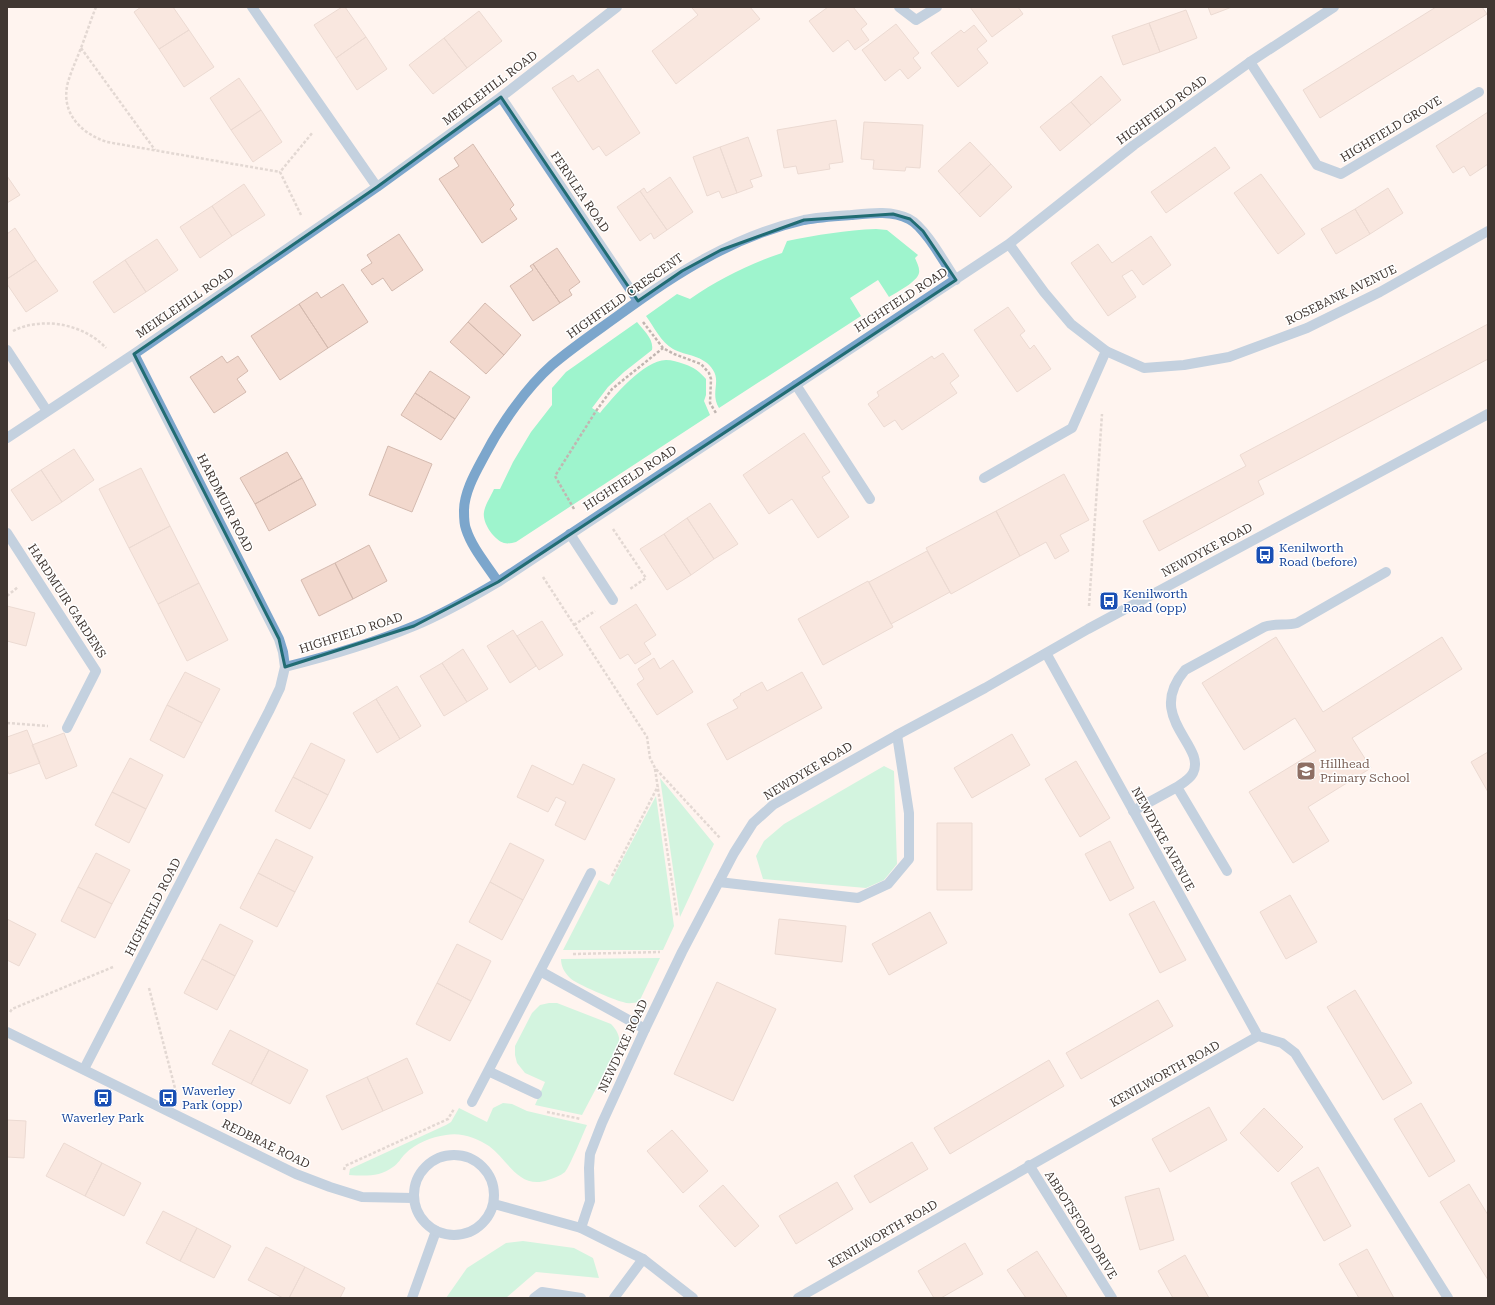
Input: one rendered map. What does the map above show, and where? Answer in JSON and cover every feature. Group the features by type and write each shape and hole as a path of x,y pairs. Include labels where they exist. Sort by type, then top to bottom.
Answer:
{"street":[{"path":"252,7 377,188"},
{"name":"MEIKLEHILL ROAD","path":"7,438 134,354 377,188 501,97 617,7"},
{"path":"899,7 916,20 937,7"},
{"name":"HIGHFIELD ROAD","path":"84,1069 269,711 280,688 285,667 373,642 414,626 452,608 498,582 1009,244 1134,145 1250,62 1334,7"},
{"name":"HIGHFIELD GROVE","path":"1250,62 1317,165 1341,174 1479,92"},
{"name":"FERNLEA ROAD","path":"501,97 635,304"},
{"name":"HIGHFIELD CRESCENT","path":"498,582 474,546 465,528 464,509 474,475 490,445 509,416 551,366 573,348 682,271 721,250 760,233 804,220 870,213 893,214 910,219 923,231 956,280"},
{"name":"ROSEBANK AVENUE","path":"1009,244 1044,292 1071,324 1106,351 1144,368 1184,365 1229,357 1307,328 1380,292 1488,231"},
{"path":"7,350 47,411"},
{"path":"984,478 1072,428 1106,351"},
{"name":"HARDMUIR ROAD","path":"134,354 279,639 285,667"},
{"path":"796,385 870,499"},
{"name":"NEWDYKE ROAD","path":"581,1228 590,1201 590,1154 602,1123 682,952 734,853 753,824 773,805 897,735 986,688 1088,629 1488,414"},
{"name":"HARDMUIR GARDENS","path":"7,532 96,671 67,728"},
{"path":"570,534 613,600"},
{"path":"1133,811 1177,787 1186,781 1193,773 1195,766 1194,758 1175,722 1171,709 1171,698 1174,687 1179,677 1185,670 1264,627 1272,624 1291,625 1297,623 1386,572"},
{"name":"NEWDYKE AVENUE","path":"1046,653 1258,1036"},
{"path":"719,882 858,898 888,884 909,858 909,813 897,735"},
{"path":"1177,787 1227,871"},
{"path":"472,1102 591,873"},
{"path":"540,972 645,1029"},
{"name":"REDBRAE ROAD","path":"7,1032 296,1174 362,1197 413,1198"},
{"path":"1258,1036 1282,1043 1295,1053 1448,1298"},
{"name":"KENILWORTH ROAD","path":"804,1296 1029,1165 1258,1036"},
{"path":"488,1071 537,1094"},
{"path":"446,1154 461,1154 475,1159 486,1170 492,1182 494,1204 490,1214 479,1227 464,1234 447,1235 436,1231 422,1221 416,1210 413,1198 414,1183 421,1170 432,1160 446,1154"},
{"name":"ABBOTSFORD DRIVE","path":"1029,1165 1112,1298"},
{"path":"494,1204 581,1228 643,1259 694,1298"},
{"path":"412,1298 436,1231"},
{"path":"614,1298 643,1259"},
{"path":"534,1298 542,1292 580,1298"}],"path":[{"path":"96,7 68,82 66,96 74,121 84,131 107,142 280,172"},
{"path":"81,47 155,150"},
{"path":"280,172 326,116"},
{"path":"280,172 310,233"},
{"path":"635,304 663,348 674,354 701,364 709,373 711,379 710,403 727,431"},
{"path":"7,334 20,327 42,323 65,325 86,333 105,346 119,364"},
{"path":"584,524 554,476 612,389 663,348"},
{"path":"1088,629 1102,407"},
{"path":"531,560 647,737 650,758 655,768 734,853"},
{"path":"7,722 67,728"},
{"path":"548,954 682,952 655,768"},
{"path":"591,873 608,882 658,786"},
{"path":"338,1189 345,1166 448,1119 457,1103"},
{"path":"543,1111 602,1123"}],"highlighted area":[{"path":"501,97 638,301 682,271 721,250 804,220 893,214 910,219 923,231 956,280 498,582 414,626 285,667 279,639 134,354 377,187"}],"green space":[{"path":"854,230 887,230 918,255 915,258 919,267 919,273 915,280 889,297 878,280 850,298 861,316 719,408 715,397 716,379 713,370 705,361 673,349 669,346 661,338 646,316 677,294 690,299 734,273 782,253 787,241"},
{"path":"637,322 650,339 652,350 608,387 592,408 600,413 630,380 648,366 657,362 668,360 691,367 706,379 706,395 704,401 710,415 516,542 504,543 500,541 493,535 485,521 484,512 487,503 494,489 500,489 513,462 531,432 552,405 552,388 566,372"},
{"path":"884,766 894,771 897,864 884,880 866,888 763,879 756,856 764,841 784,824"},
{"path":"660,778 714,844 680,917"},
{"path":"656,796 674,926 663,950 563,950 599,880 609,885"},
{"path":"660,958 639,1002 631,1003 625,1003 612,998 574,981 565,971 561,959"},
{"path":"557,1003 611,1024 619,1038 620,1043 582,1115 535,1105 545,1082 525,1073 517,1063 515,1046 532,1013 540,1005"},
{"path":"503,1103 512,1104 527,1111 587,1125 565,1172 548,1180 538,1182 529,1181 515,1172 489,1146 469,1136 452,1134 435,1137 424,1141 409,1150 395,1166 383,1173 367,1176 349,1175 350,1169 451,1122 459,1108 487,1122 493,1108"},
{"path":"523,1241 574,1248 593,1258 599,1278 536,1272 506,1298 446,1298 467,1268 506,1243"}],"building":[{"path":"141,7 173,7 189,30 159,49 134,12"},
{"path":"342,7 345,7 366,37 336,58 314,25"},
{"path":"750,7 760,19 676,84 652,51 698,15 692,8"},
{"path":"828,7 853,7 867,24 861,29 869,40 855,50 848,40 833,52 809,21"},
{"path":"970,7 1018,7 1023,14 992,37"},
{"path":"1208,7 1232,7 1211,15"},
{"path":"1436,7 1482,7 1487,14 1320,118 1303,90"},
{"path":"1186,10 1197,38 1160,52 1149,23"},
{"path":"479,11 502,41 467,68 444,38"},
{"path":"1149,23 1160,52 1123,65 1112,36"},
{"path":"896,24 919,53 913,58 921,68 908,79 900,69 885,81 862,50"},
{"path":"974,25 987,41 977,49 988,63 958,87 931,53 961,30 964,33"},
{"path":"189,30 214,67 184,87 159,49"},
{"path":"366,37 387,69 357,90 336,58"},
{"path":"444,38 467,68 433,94 409,65"},
{"path":"598,69 640,133 606,156 599,146 593,150 552,88 573,75 578,82"},
{"path":"1101,76 1121,100 1091,125 1071,102"},
{"path":"239,78 261,110 231,130 210,98"},
{"path":"1071,102 1091,125 1060,151 1040,127"},
{"path":"261,110 282,142 253,162 231,130"},
{"path":"1488,112 1488,164 1470,176 1464,166 1453,173 1436,146"},
{"path":"836,120 843,162 829,164 830,169 798,174 796,166 784,168 777,130"},
{"path":"864,122 923,125 920,168 906,167 905,171 873,169 874,160 861,159"},
{"path":"748,137 762,176 750,180 753,187 737,193 720,147"},
{"path":"970,142 991,164 959,194 938,171"},
{"path":"473,144 514,205 510,209 517,219 482,243 439,179 459,166 454,158"},
{"path":"720,147 737,193 722,198 719,191 707,196 693,157"},
{"path":"1215,147 1230,168 1166,213 1151,192"},
{"path":"991,164 1012,187 980,217 959,194"},
{"path":"1261,174 1305,234 1278,254 1234,193"},
{"path":"7,176 20,195 7,203"},
{"path":"670,177 693,212 667,230 640,191 644,188 647,193"},
{"path":"244,184 265,215 232,236 212,206"},
{"path":"1388,188 1403,213 1370,234 1355,209"},
{"path":"640,191 667,230 654,239 651,233 640,241 617,207"},
{"path":"212,206 232,236 200,258 180,227"},
{"path":"1355,209 1370,234 1336,254 1321,229"},
{"path":"15,228 36,260 7,279 7,234"},
{"path":"399,234 423,270 392,291 383,278 372,285 361,270 372,263 367,255"},
{"path":"1151,236 1171,265 1143,285 1132,270 1122,276 1136,297 1108,316 1071,263 1098,244 1112,263"},
{"path":"157,239 178,270 146,292 125,260"},
{"path":"557,248 580,282 569,290 572,295 560,303 533,264"},
{"path":"36,260 58,291 26,312 7,284 7,279"},
{"path":"125,260 146,292 114,313 93,282"},
{"path":"533,264 560,303 533,321 510,286 533,270 530,266"},
{"path":"343,284 368,322 328,348 299,304 317,292 321,298"},
{"path":"485,303 521,335 504,355 468,322"},
{"path":"299,304 328,348 280,380 251,336"},
{"path":"1008,307 1025,331 1020,335 1030,349 1034,345 1051,369 1017,392 974,330"},
{"path":"468,322 504,355 486,374 450,342"},
{"path":"1488,324 1488,359 1258,481 1264,494 1159,551 1143,521 1246,466 1240,455"},
{"path":"943,353 959,376 950,383 957,393 902,430 895,420 884,427 868,404 879,396 877,392 932,356 934,359"},
{"path":"222,356 227,363 238,356 248,371 237,379 246,392 214,413 190,377"},
{"path":"430,371 470,397 455,419 415,393"},
{"path":"415,393 455,419 441,440 401,415"},
{"path":"804,433 830,472 822,477 849,517 818,538 792,499 769,514 743,475"},
{"path":"388,446 432,464 412,512 369,495"},
{"path":"74,449 94,480 62,502 41,470"},
{"path":"287,452 302,478 255,504 240,478"},
{"path":"141,468 170,526 129,548 99,489"},
{"path":"41,470 62,502 32,521 11,490"},
{"path":"1064,474 1089,520 1060,535 1069,551 1055,559 1046,542 1020,556 996,511"},
{"path":"302,478 316,505 269,531 255,504"},
{"path":"710,503 738,544 714,559 687,518"},
{"path":"996,511 1020,556 951,594 926,548"},
{"path":"687,518 714,559 691,575 664,534"},
{"path":"170,526 199,583 158,604 129,548"},
{"path":"664,534 691,575 667,590 640,549"},
{"path":"369,545 387,581 353,599 335,563"},
{"path":"927,551 950,592 891,624 869,582"},
{"path":"335,563 353,599 319,616 301,580"},
{"path":"868,581 893,627 823,665 798,619"},
{"path":"199,583 228,640 187,661 158,604"},
{"path":"636,604 656,635 644,643 651,654 635,664 628,654 620,659 600,627"},
{"path":"7,606 35,613 26,646 7,641"},
{"path":"542,621 563,655 539,670 517,636"},
{"path":"513,630 536,666 510,683 487,646"},
{"path":"1276,637 1323,712 1442,637 1462,669 1352,738 1371,768 1308,807 1329,841 1293,863 1249,792 1316,751 1295,718 1244,750 1202,683"},
{"path":"463,649 488,689 467,702 442,663"},
{"path":"654,658 660,669 673,660 693,692 657,715 637,684 644,679 638,669"},
{"path":"442,663 467,702 444,716 420,676"},
{"path":"185,672 220,689 202,723 167,705"},
{"path":"802,672 822,708 727,760 707,724 738,708 733,700 741,695 740,694 762,682 767,691"},
{"path":"397,686 421,726 400,739 376,699"},
{"path":"376,699 400,739 377,753 353,713"},
{"path":"167,705 202,723 184,758 150,740"},
{"path":"27,730 40,763 9,774 7,770 7,737"},
{"path":"64,733 77,766 46,779 32,745"},
{"path":"1012,734 1030,765 972,798 954,768"},
{"path":"311,743 345,760 328,795 293,777"},
{"path":"1488,752 1488,792 1471,762"},
{"path":"130,758 163,775 146,809 112,792"},
{"path":"1076,761 1110,818 1080,837 1045,779"},
{"path":"583,764 615,779 585,840 555,825 566,802 556,797 548,812 517,797 532,765 573,785"},
{"path":"293,777 328,795 310,829 275,811"},
{"path":"112,792 146,809 129,843 95,825"},
{"path":"937,823 972,823 972,890 937,890"},
{"path":"276,839 313,857 295,892 258,873"},
{"path":"1110,841 1134,888 1110,901 1085,854"},
{"path":"510,843 544,860 523,900 490,882"},
{"path":"96,853 130,870 112,904 78,887"},
{"path":"258,873 295,892 277,927 240,908"},
{"path":"490,882 523,900 502,940 469,922"},
{"path":"78,887 112,904 95,938 61,921"},
{"path":"1290,895 1317,942 1286,959 1260,912"},
{"path":"1154,901 1186,960 1160,973 1129,914"},
{"path":"930,912 947,943 889,975 872,944"},
{"path":"7,919 36,934 19,966 7,960"},
{"path":"779,919 846,926 842,962 775,954"},
{"path":"220,924 253,941 235,976 202,959"},
{"path":"457,944 491,961 471,1001 437,983"},
{"path":"202,959 235,976 217,1010 184,993"},
{"path":"717,982 776,1009 733,1101 674,1074"},
{"path":"437,983 471,1001 450,1041 416,1024"},
{"path":"1355,990 1412,1083 1383,1100 1327,1007"},
{"path":"1158,1000 1173,1026 1081,1079 1066,1053"},
{"path":"230,1030 269,1050 251,1084 212,1064"},
{"path":"269,1050 308,1070 290,1104 251,1084"},
{"path":"407,1058 423,1093 383,1111 367,1077"},
{"path":"1049,1060 1064,1086 950,1154 934,1128"},
{"path":"367,1077 383,1111 342,1130 326,1096"},
{"path":"1421,1103 1455,1161 1429,1177 1394,1119"},
{"path":"1209,1107 1227,1140 1170,1172 1152,1139"},
{"path":"1264,1108 1303,1147 1278,1172 1240,1133"},
{"path":"7,1120 26,1121 24,1158 7,1157"},
{"path":"672,1130 708,1171 683,1193 647,1151"},
{"path":"912,1142 928,1169 870,1203 854,1176"},
{"path":"64,1143 102,1163 85,1196 46,1176"},
{"path":"102,1163 141,1183 124,1216 85,1196"},
{"path":"1318,1167 1351,1226 1324,1241 1291,1183"},
{"path":"837,1182 853,1209 796,1244 779,1216"},
{"path":"1469,1184 1488,1215 1488,1280 1440,1202"},
{"path":"723,1185 759,1226 735,1247 699,1206"},
{"path":"1159,1188 1174,1240 1140,1250 1125,1197"},
{"path":"163,1211 197,1228 180,1261 146,1243"},
{"path":"197,1228 231,1246 214,1278 180,1261"},
{"path":"965,1243 983,1274 941,1298 934,1298 918,1271"},
{"path":"266,1247 305,1267 289,1298 283,1298 248,1280"},
{"path":"1367,1249 1394,1298 1359,1298 1339,1264"},
{"path":"1037,1251 1067,1297 1026,1298 1007,1270"},
{"path":"1185,1255 1209,1298 1173,1298 1158,1271"},
{"path":"305,1267 345,1288 340,1298 289,1298"}],"place":[{"name":"Kenilworth Road (before)","path":"1265,555"},
{"name":"Kenilworth Road (opp)","path":"1109,601"},
{"name":"Hillhead Primary School","path":"1306,771"},
{"name":"Waverley Park","path":"103,1098"},
{"name":"Waverley Park (opp)","path":"168,1098"}]}
